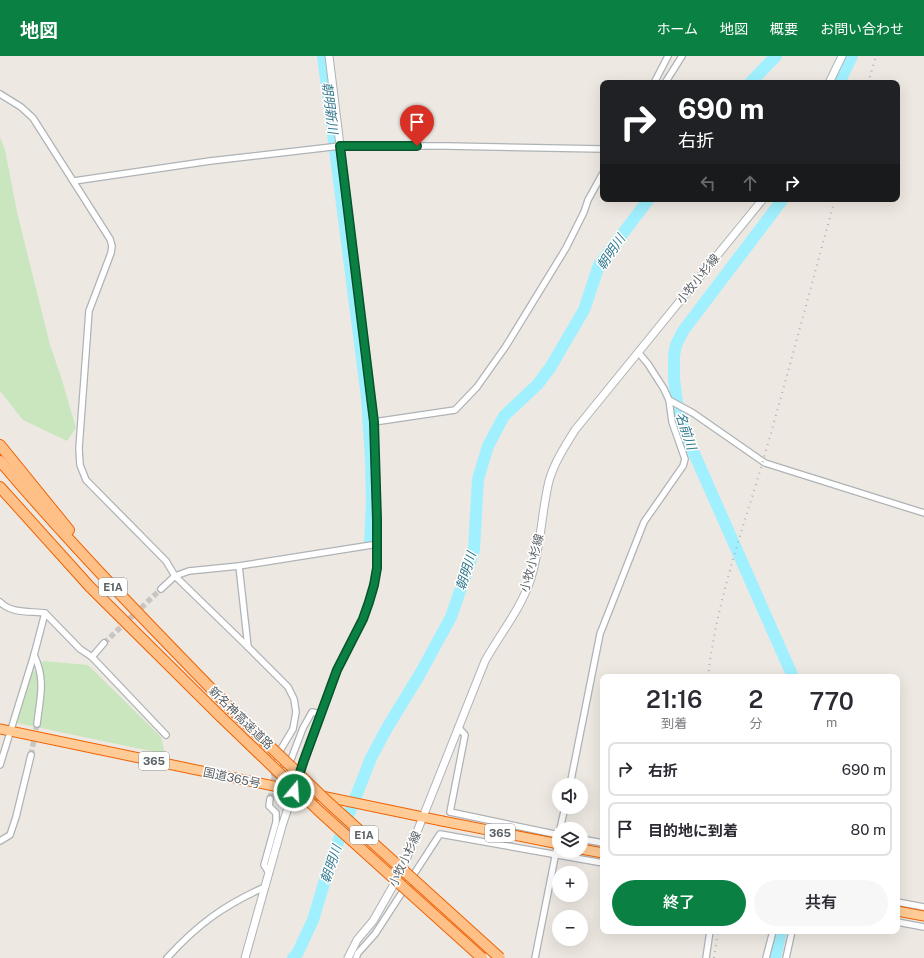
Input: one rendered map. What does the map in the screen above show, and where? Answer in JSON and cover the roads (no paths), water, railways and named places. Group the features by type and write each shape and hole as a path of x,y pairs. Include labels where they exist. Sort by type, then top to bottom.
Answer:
{"highway":[{"path":"0,445 62,521 170,646"},
{"name":"新名神高速道路","path":"0,462 62,531 231,709 329,803 500,958"},
{"name":"新名神高速道路","path":"0,487 90,587 221,717 325,816 482,958"},
{"path":"0,498 90,587"},
{"name":"国道365号","path":"0,729 410,815 552,843"},
{"path":"588,850 600,852"},
{"path":"900,912 924,916"}],"street":[{"path":"245,958 282,826 294,791 337,670 363,619 369,602 374,585 378,544 374,422 337,147 329,56"},
{"path":"656,80 668,56"},
{"path":"667,80 682,56"},
{"path":"830,80 842,56"},
{"path":"0,94 21,107 33,118 110,239 112,246 111,253 89,311 79,448 80,465 86,480 166,561 175,576 288,688 294,699 296,712 293,730 281,749 275,773 287,770 303,728 312,712 321,714"},
{"path":"74,181 210,161 337,147 447,146 600,149"},
{"path":"374,422 455,410 477,387 506,346 566,248 600,178"},
{"name":"小牧小杉線","path":"348,958 357,940 373,921 402,872 485,661 497,639 519,608 530,581 536,558 549,480 562,452 576,430 760,202"},
{"path":"571,778 600,634 644,522 683,466 685,459 672,422 671,401 648,364 638,352"},
{"path":"671,401 693,413 770,465 924,513"},
{"path":"161,590 175,576 189,571 239,566 378,544"},
{"path":"239,566 248,647"},
{"path":"0,602 4,606 17,611 45,613 80,649 92,656 166,735"},
{"path":"0,765 34,655 45,613"},
{"path":"92,656 104,643"},
{"path":"34,655 40,667 42,684 37,724"},
{"path":"458,727 465,735 450,812 552,834"},
{"path":"0,841 10,835 31,755"},
{"path":"269,873 264,865 276,822 276,813 269,806 270,799"},
{"path":"356,958 358,953 375,934 440,834 552,853"},
{"path":"588,840 600,842"},
{"path":"535,958 555,858"},
{"path":"577,858 600,862"},
{"path":"167,958 186,937 216,913 243,897 265,887"},
{"path":"900,903 924,907"},
{"path":"900,923 924,927"},
{"path":"706,958 710,934"},
{"path":"766,958 771,934"},
{"path":"786,958 791,934"}],"waterway":[{"name":"朝明新川","path":"323,56 367,398 372,502 370,543"},
{"name":"朝明川","path":"753,80 776,56"},
{"name":"名前川","path":"840,80 852,56"},
{"name":"朝明川","path":"293,958 297,954 313,920 331,860 371,758 451,617 474,550 478,479 488,446 504,416 537,385 550,368 584,310 599,265 647,202"},
{"name":"名前川","path":"781,202 683,331 676,345 674,356 674,379 678,410 689,442 792,674"},
{"name":"名前川","path":"775,958 780,934"}],"tunnel":[{"path":"104,643 161,589"},
{"path":"31,755 37,724"},
{"path":"270,799 275,773"}],"railway":[{"path":"869,80 876,56"},
{"path":"708,674 723,595 763,461 834,202"},
{"path":"714,958 718,934"}]}
